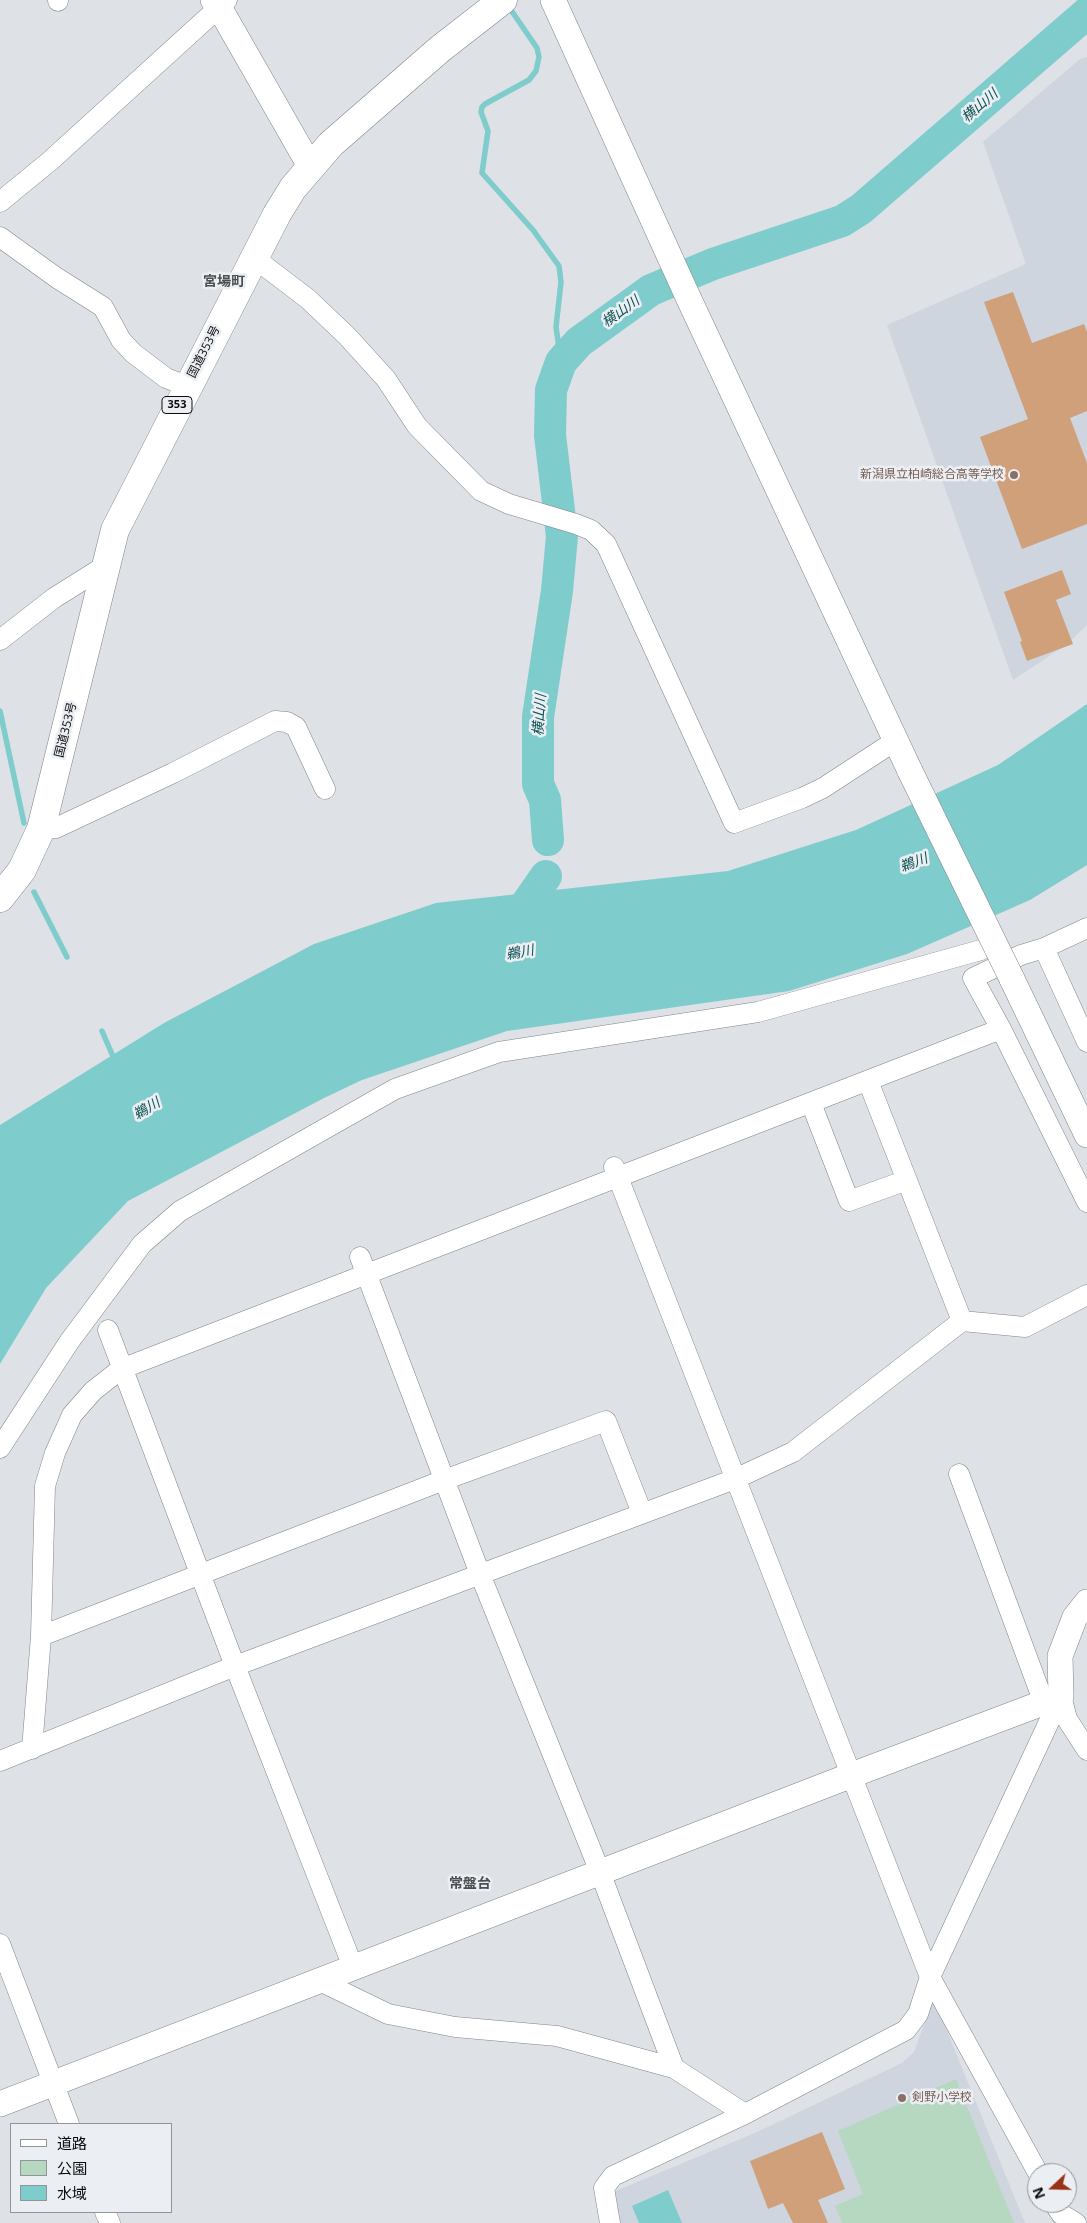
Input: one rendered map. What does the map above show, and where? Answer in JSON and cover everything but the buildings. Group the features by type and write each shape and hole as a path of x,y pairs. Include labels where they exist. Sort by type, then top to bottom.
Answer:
{"highway":[{"name":"国道353号","path":"0,898 22,870 41,829 105,566 118,523 253,257 292,188 331,144 440,49 502,0"}],"street":[{"path":"553,0 669,256 895,741 1087,1135"},
{"path":"0,202 50,161 220,2 310,166"},
{"path":"0,237 57,278 103,307 121,340 133,353 166,378 187,386"},
{"path":"253,257 308,299 347,336 386,379 417,426 469,481 493,498 541,512 591,530 606,544 734,823 795,801 823,788 895,741"},
{"path":"0,640 54,598 105,566"},
{"path":"41,829 56,828 173,773 275,721 287,722 296,727 325,789"},
{"path":"1087,928 1044,948 1021,955 974,978 1087,1202"},
{"path":"1044,948 1086,1035"},
{"path":"0,1448 69,1342 142,1244 180,1211 395,1089 499,1052 758,1012 981,950"},
{"path":"32,1749 41,1636 46,1486 55,1453 72,1416 92,1390 121,1369 363,1266 616,1172 811,1103 1001,1029"},
{"path":"868,1081 962,1321"},
{"path":"811,1103 849,1201 907,1180"},
{"path":"616,1172 930,1977 1032,2163"},
{"path":"363,1266 480,1574 600,1872 674,2068"},
{"path":"0,1761 235,1666 735,1479 793,1452 962,1321 1024,1327 1087,1295"},
{"path":"108,1330 121,1369 235,1666 353,1967"},
{"path":"41,1636 444,1480 606,1421 642,1513"},
{"path":"959,1474 1053,1700 1087,1750"},
{"path":"610,2223 604,2188 613,2176 745,2114 906,2030 918,2014 930,1977 1053,1700 1060,1656 1075,1618 1087,1602"},
{"path":"0,2104 852,1775 1053,1700"},
{"path":"0,1944 69,2123"},
{"path":"318,1980 388,2014 455,2027 557,2036 674,2068 745,2114"},
{"path":"1059,2213 1076,2223"}],"shaded area":[{"name":"新潟県立柏崎総合高等学校","path":"1087,57 1087,625 1066,645 1013,680 887,325 1026,264 983,142 1080,59"},
{"name":"剣野小学校","path":"934,1999 1025,2223 617,2223 611,2193 757,2132 902,2063 914,2052"}],"green space":[{"path":"956,2079 1014,2223 842,2223 835,2206 863,2194 838,2131"}],"water":[{"name":"鵜川","path":"1087,704 1087,865 1030,900 907,954 789,991 507,1031 362,1080 128,1201 46,1288 0,1364 0,1125 164,1023 314,944 436,903 728,871 856,830 998,765"},
{"path":"668,2190 682,2223 639,2223 632,2206"}],"waterway":[{"path":"511,10 537,48 539,57 536,71 529,80 482,107 481,112 488,131 482,173 533,230 559,266 561,282 556,327 561,362"},
{"name":"横山川","path":"548,840 545,800 538,784 538,717 557,591 562,536 550,435 551,390 561,362 579,342 651,290 713,264 842,221 861,209 1087,13"},
{"path":"0,711 24,823"},
{"name":"横山川","path":"509,929 546,876"},
{"path":"34,892 67,957"},
{"path":"102,1031 115,1061"}],"place":[{"name":"新潟県立柏崎総合高等学校","path":"1014,475"},
{"name":"剣野小学校","path":"902,2098"}],"district":[{"name":"宮場町","path":"224,282"},
{"name":"常盤台","path":"470,1884"}]}
